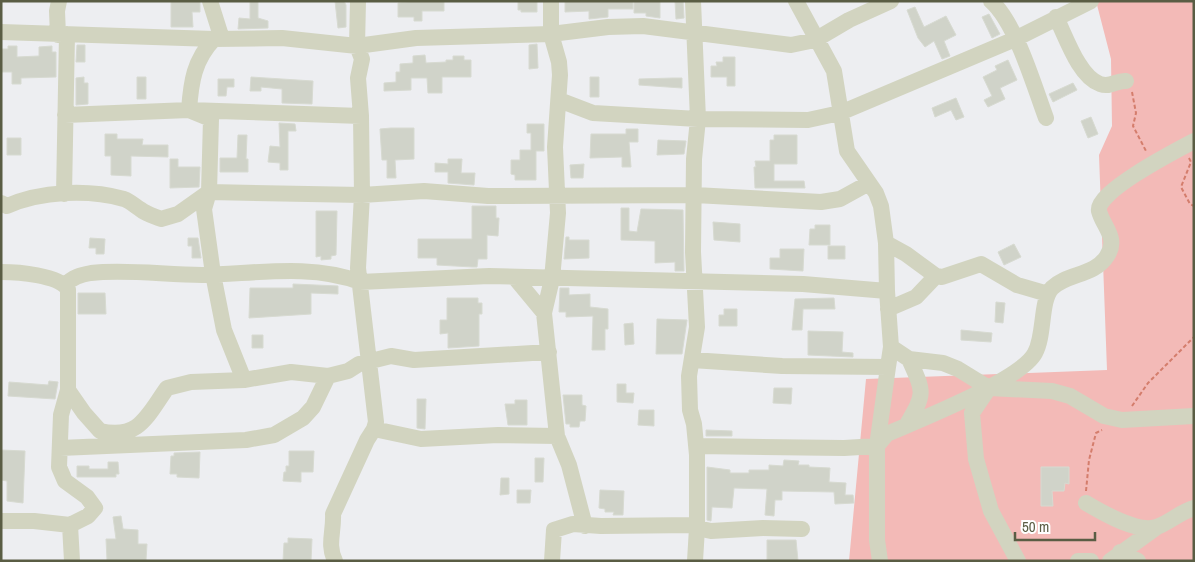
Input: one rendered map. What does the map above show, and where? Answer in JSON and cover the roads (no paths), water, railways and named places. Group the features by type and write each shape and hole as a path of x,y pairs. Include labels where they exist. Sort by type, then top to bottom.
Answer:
{"street":[{"path":"59,1 57,11 62,35 65,115 64,194"},
{"path":"210,1 218,39"},
{"path":"335,561 329,543 334,526 333,514 367,440 374,429 374,401 367,361 358,268 362,195 361,116 358,78 362,59 357,46 358,1"},
{"path":"551,1 551,34 559,62 559,100 555,147 558,213 552,279 544,313 557,436 569,465 585,526"},
{"path":"693,1 698,118 694,159 693,237 697,327 689,376 689,395 697,446 695,561"},
{"path":"796,1 815,40 834,71 838,85 840,113 847,151 869,183 881,206 886,244 891,347 877,446 877,540 880,561"},
{"path":"1,32 29,31 62,35 218,39 282,38 357,46 416,38 551,34 631,26 791,45 815,40 849,20 891,1"},
{"path":"559,100 593,113 698,118 808,120 840,113 1016,39 1056,17 1091,1"},
{"path":"995,3 1016,39 1046,118"},
{"path":"1056,17 1079,65 1089,78 1100,84 1111,86 1122,80 1126,81"},
{"path":"189,110 194,72 203,50 218,39"},
{"path":"65,115 189,110 361,116"},
{"path":"189,110 211,120 210,192 204,210 213,274 224,330 244,380"},
{"path":"697,446 844,448 877,446 888,434 990,388 1022,368 1034,355 1044,328 1048,294 1059,283 1090,271 1105,259 1110,250 1112,238 1099,209 1100,202 1114,188 1188,144"},
{"path":"3,207 25,198 64,194 91,194 126,199 142,211 161,219 178,214 210,192 362,195 424,191 488,196 695,195 821,202 840,199 869,183"},
{"path":"886,244 906,254 936,276 942,278 981,264 1017,285 1048,294"},
{"path":"65,285 72,277 93,273 213,274 268,271 316,272 343,275 360,282 457,276 812,284 887,291"},
{"path":"1,272 28,274 65,285 69,294 68,390 61,415 60,474 70,485 87,497 95,508 88,516 70,525 34,521 1,521"},
{"path":"888,309 916,297 936,276"},
{"path":"515,278 544,313"},
{"path":"891,347 909,359 943,363 990,388 1052,391 1070,396 1104,416 1122,420 1194,416"},
{"path":"68,390 84,413 100,431 126,434 143,423 167,388 191,382 244,380 291,372 328,376 340,374 367,361 391,356 414,360 549,352"},
{"path":"906,426 922,396 920,383 909,359"},
{"path":"692,360 782,366 888,367"},
{"path":"60,448 246,440 274,435 310,412 328,376"},
{"path":"990,388 972,413 976,459 991,511 1018,561"},
{"path":"374,429 421,439 498,435 557,436"},
{"path":"1086,503 1124,522 1143,527 1157,527"},
{"path":"1115,556 1157,527 1194,508"},
{"path":"552,561 554,530 573,524 585,526 696,526 711,531 763,528 802,529"},
{"path":"70,525 72,561"},
{"path":"1115,556 1138,561"},
{"path":"1078,561 1091,561"}]}
